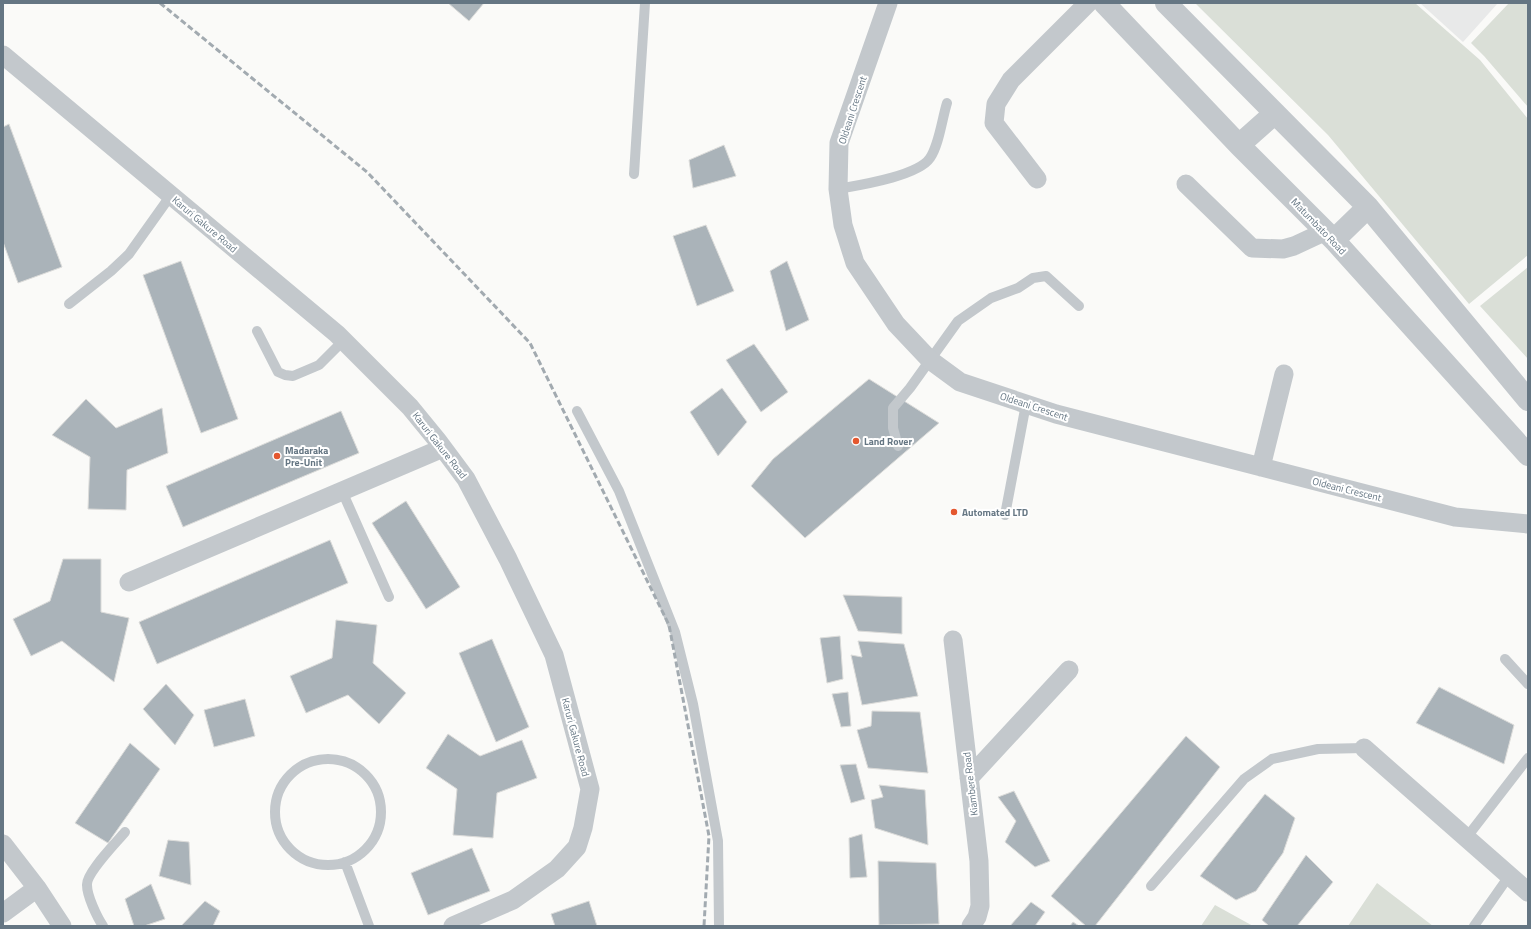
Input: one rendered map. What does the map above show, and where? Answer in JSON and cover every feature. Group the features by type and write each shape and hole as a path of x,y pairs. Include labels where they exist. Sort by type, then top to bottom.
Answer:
{"street":[{"name":"Oldeani Crescent","path":"888,3 840,143 838,189 843,225 855,264 896,324 930,360 960,382 1056,414 1456,517 1528,524"},
{"path":"1037,179 994,123 996,104 1011,80 1088,3"},
{"path":"1166,3 1368,207 1528,400"},
{"name":"Matumbato Road","path":"1113,6 1239,145 1329,236 1528,455"},
{"name":"Karuri Gakure Road","path":"3,55 343,340 410,407 444,448 466,479 508,559 554,655 590,789 583,828 576,847 556,869 513,900 453,926"},
{"path":"1239,145 1275,113"},
{"path":"1186,184 1252,248 1283,249 1329,236 1368,207"},
{"path":"1261,467 1284,374"},
{"path":"129,582 444,448"},
{"name":"Kiambere Road","path":"953,640 979,861 980,906 977,916 970,926"},
{"path":"969,778 1069,670"},
{"path":"1364,748 1528,892"},
{"path":"3,844 62,926"},
{"path":"3,913 36,888"}],"lane":[{"path":"634,174 645,3"},
{"path":"838,189 884,179 924,165 931,157 937,142 946,103"},
{"path":"69,304 111,271 129,254 171,195"},
{"path":"898,446 893,428 893,408 958,322 991,298 1018,288 1033,278 1046,276 1079,306"},
{"path":"257,331 278,372 293,376 319,365 343,340"},
{"path":"1005,515 1026,404"},
{"path":"577,410 619,491 674,632 693,704 718,842 719,926"},
{"path":"342,491 389,597"},
{"path":"1505,659 1528,684"},
{"path":"1151,886 1244,779 1272,759 1318,749 1364,748"},
{"path":"328,758 347,762 362,772 374,786 380,804 380,822 373,839 361,854 345,862 327,865 309,862 293,852 281,838 275,820 276,802 282,784 294,770 310,761 328,758"},
{"path":"1467,838 1528,758"},
{"path":"103,926 95,914 86,885 92,871 125,832"},
{"path":"345,862 369,926"},
{"path":"1474,926 1509,876"}],"shaded area":[{"path":"1195,3 1415,3 1480,60 1528,119 1528,255 1469,304 1328,135"},
{"path":"1420,3 1498,3 1463,42"},
{"path":"1509,3 1528,3 1528,107 1471,43"},
{"path":"1528,267 1528,359 1480,306"},
{"path":"1377,883 1433,926 1348,926"},
{"path":"1215,905 1253,926 1201,926"}],"building":[{"path":"448,3 484,3 469,21"},
{"path":"9,124 62,267 18,283 3,242 3,127"},
{"path":"724,145 736,176 693,188 689,160"},
{"path":"706,225 734,291 697,306 673,236"},
{"path":"181,261 238,419 201,433 143,275"},
{"path":"787,261 809,320 786,331 770,271"},
{"path":"754,344 788,392 761,412 726,360"},
{"name":"Land Rover","path":"869,379 939,423 805,538 751,486 773,459"},
{"path":"722,388 747,422 718,456 690,412"},
{"path":"86,399 116,428 162,408 168,453 127,470 126,510 88,509 90,457 52,435"},
{"path":"341,411 359,453 183,527 166,486"},
{"path":"406,501 460,587 426,609 372,523"},
{"path":"330,540 348,583 157,664 139,622"},
{"path":"63,559 101,559 101,612 129,618 114,682 62,641 31,656 13,619 50,601"},
{"path":"843,595 902,597 902,634 858,631"},
{"path":"336,620 377,625 373,663 406,693 379,724 348,695 306,713 290,676 332,658"},
{"path":"840,636 843,679 827,683 820,638"},
{"path":"492,639 529,727 496,742 459,653"},
{"path":"858,641 904,644 918,696 862,705 851,655 862,657"},
{"path":"166,684 194,715 175,745 143,709"},
{"path":"1439,687 1514,725 1504,764 1416,723"},
{"path":"848,692 851,726 841,727 832,694"},
{"path":"245,699 255,736 214,747 204,710"},
{"path":"872,711 920,712 928,773 868,768 857,730 871,726"},
{"path":"448,734 480,756 522,740 537,778 497,793 493,838 453,835 457,789 426,768"},
{"path":"1186,736 1220,767 1095,926 1086,926 1051,896"},
{"path":"130,743 160,769 108,843 75,823"},
{"path":"856,764 865,799 851,803 840,765"},
{"path":"879,785 925,790 928,845 875,828 871,800 883,797"},
{"path":"1014,791 1050,861 1035,867 1005,842 1016,821 998,797"},
{"path":"1265,794 1295,818 1283,853 1256,891 1236,900 1200,876"},
{"path":"862,834 867,877 850,878 849,838"},
{"path":"168,840 189,842 191,885 159,876"},
{"path":"472,848 490,891 428,915 411,873"},
{"path":"1306,855 1333,882 1297,926 1269,926 1262,920"},
{"path":"878,861 936,863 939,924 879,925"},
{"path":"151,884 165,919 144,926 134,926 125,899"},
{"path":"205,901 220,911 213,926 181,926"},
{"path":"589,901 597,926 555,926 551,914"},
{"path":"1031,902 1045,912 1035,926 1010,926"},
{"path":"1073,922 1079,926 1070,926"}],"railway":[{"path":"160,3 367,172 530,343 669,625 709,836 704,926"}],"place":[{"name":"Land Rover","path":"856,441"},
{"name":"Madaraka Pre-Unit","path":"277,456"},
{"name":"Automated LTD","path":"954,512"}]}
